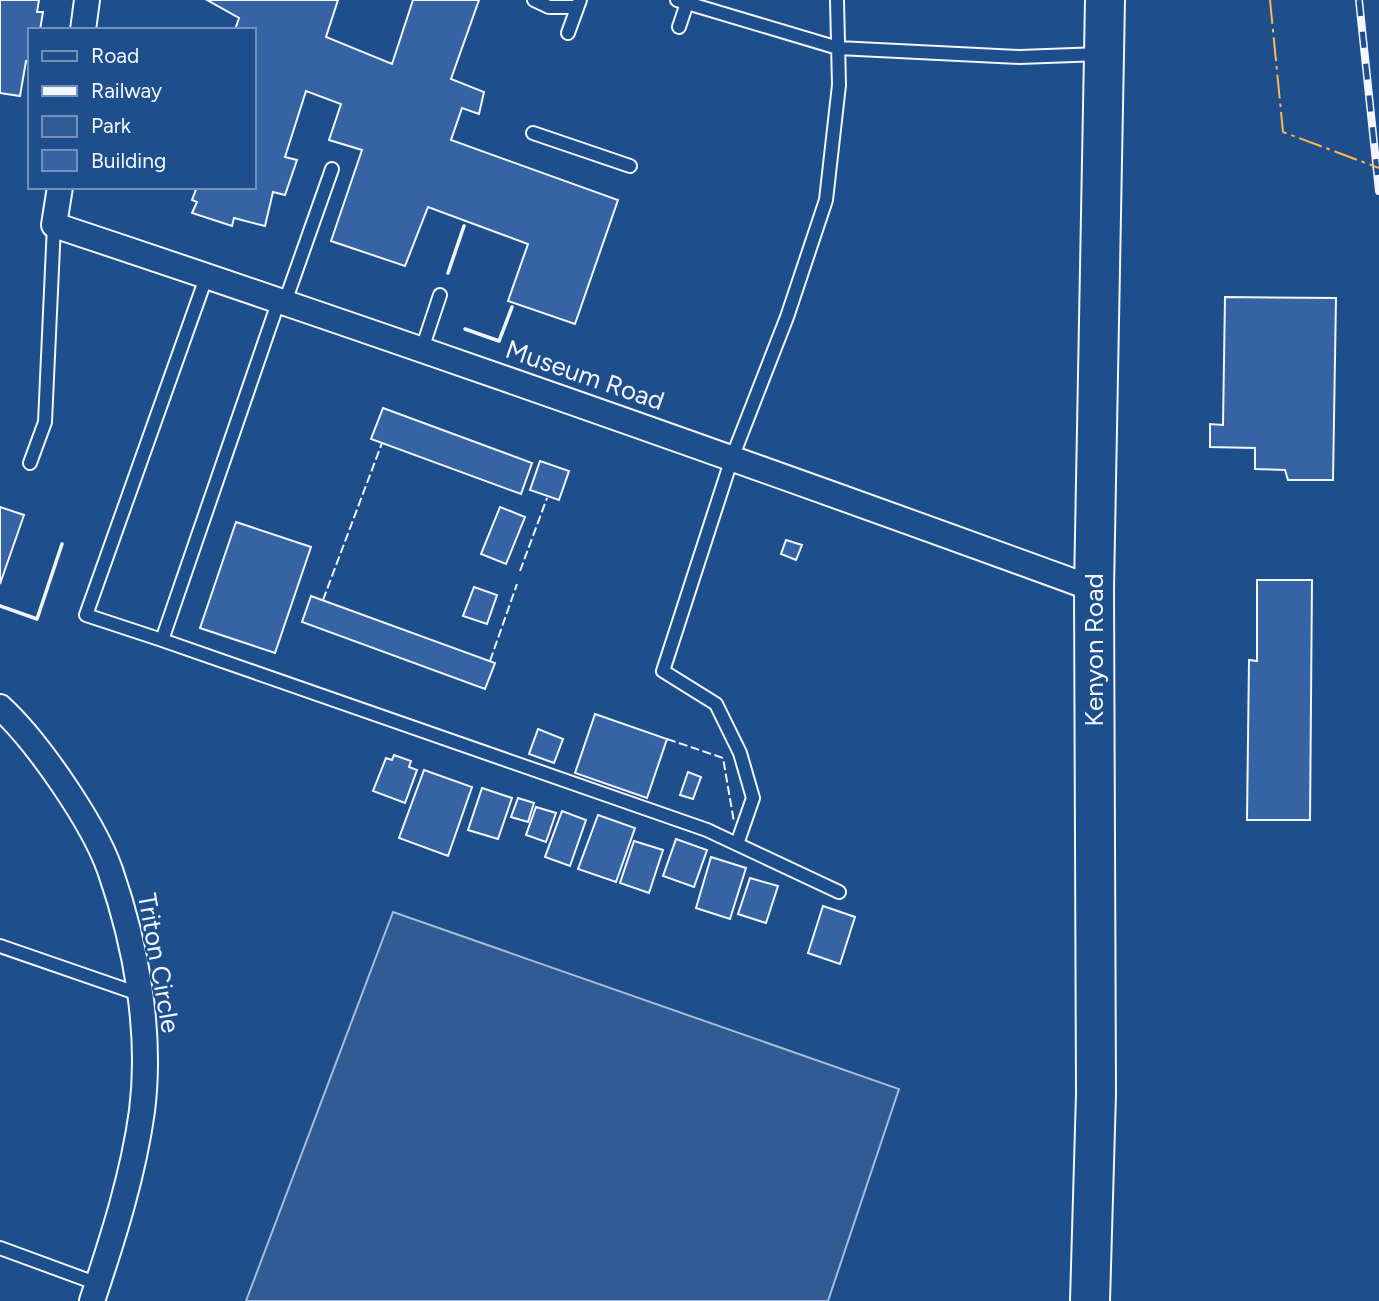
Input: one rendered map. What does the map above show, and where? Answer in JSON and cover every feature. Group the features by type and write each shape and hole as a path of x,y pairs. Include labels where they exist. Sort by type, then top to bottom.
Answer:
{"main road":[{"name":"Kenyon Road","path":"1090,1301 1096,1094 1094,589 1105,0"}],"street":[{"path":"83,28 87,0"},
{"path":"54,225 60,189"},
{"name":"Museum Road","path":"54,225 422,349 1094,589"},
{"name":"Triton Circle","path":"0,707 47,762 80,811 109,867 123,914 139,994 145,1042 142,1108 133,1166 95,1293"}],"lane":[{"path":"534,0 549,7 578,4 568,33"},
{"path":"737,844 753,798 740,753 716,705 663,671 732,458 787,317 826,200 839,85 837,0"},
{"path":"679,27 684,1 838,48 1020,57 1104,53"},
{"path":"533,132 630,166"},
{"path":"162,640 282,301 332,169"},
{"path":"30,463 45,422 54,225"},
{"path":"207,275 86,615 707,830 839,892"},
{"path":"422,349 440,296"},
{"path":"0,946 139,994"},
{"path":"0,1248 95,1293"}],"green space":[{"path":"393,912 899,1089 828,1301 246,1301"}],"building":[{"path":"0,0 39,0 37,12 43,12 40,28 28,28 28,61 20,96 0,93"},
{"path":"207,0 338,0 326,37 392,64 413,0 479,0 451,79 484,92 479,114 462,108 451,140 618,200 575,324 508,301 528,244 428,207 405,266 331,241 362,150 329,140 341,104 306,91 285,157 297,160 285,195 273,192 265,226 234,218 232,226 192,213 197,202 192,200 196,189 256,189 256,28 236,28 239,18"},
{"path":"1225,297 1336,298 1333,480 1288,480 1285,470 1255,469 1255,448 1210,447 1210,424 1223,425"},
{"path":"383,408 532,463 521,494 371,439"},
{"path":"540,461 569,471 559,500 530,490"},
{"path":"0,507 24,515 0,584"},
{"path":"500,507 525,517 506,564 481,554"},
{"path":"236,522 311,547 275,653 200,628"},
{"path":"786,540 802,545 796,560 781,554"},
{"path":"1257,580 1312,580 1310,820 1247,820 1249,660 1257,661"},
{"path":"474,587 497,595 487,624 463,616"},
{"path":"311,596 495,663 485,689 302,622"},
{"path":"595,714 667,739 647,798 575,773"},
{"path":"538,729 563,739 554,763 529,754"},
{"path":"394,755 411,761 409,767 417,770 405,803 373,791 386,758 392,760"},
{"path":"424,770 472,787 448,856 399,838"},
{"path":"688,772 701,777 693,799 680,795"},
{"path":"482,788 512,798 498,839 468,830"},
{"path":"518,798 534,803 528,822 511,817"},
{"path":"536,807 556,813 546,842 526,835"},
{"path":"562,811 586,820 570,866 545,857"},
{"path":"598,815 635,828 616,882 578,869"},
{"path":"676,839 707,850 694,887 663,876"},
{"path":"634,841 663,850 649,893 620,883"},
{"path":"711,857 746,868 730,919 696,908"},
{"path":"750,878 778,886 766,923 738,914"},
{"path":"823,906 855,917 840,964 808,953"}],"railway":[{"path":"1359,0 1379,191"}],"fence":[{"path":"323,600 382,443"},
{"path":"520,571 547,498"},
{"path":"490,661 517,584"},
{"path":"667,739 723,758 734,822"}],"wall":[{"path":"448,273 464,226"},
{"path":"465,329 499,341 512,307"},
{"path":"0,606 37,619 62,544"}],"power":[{"path":"1270,0 1283,132 1379,168"}]}
